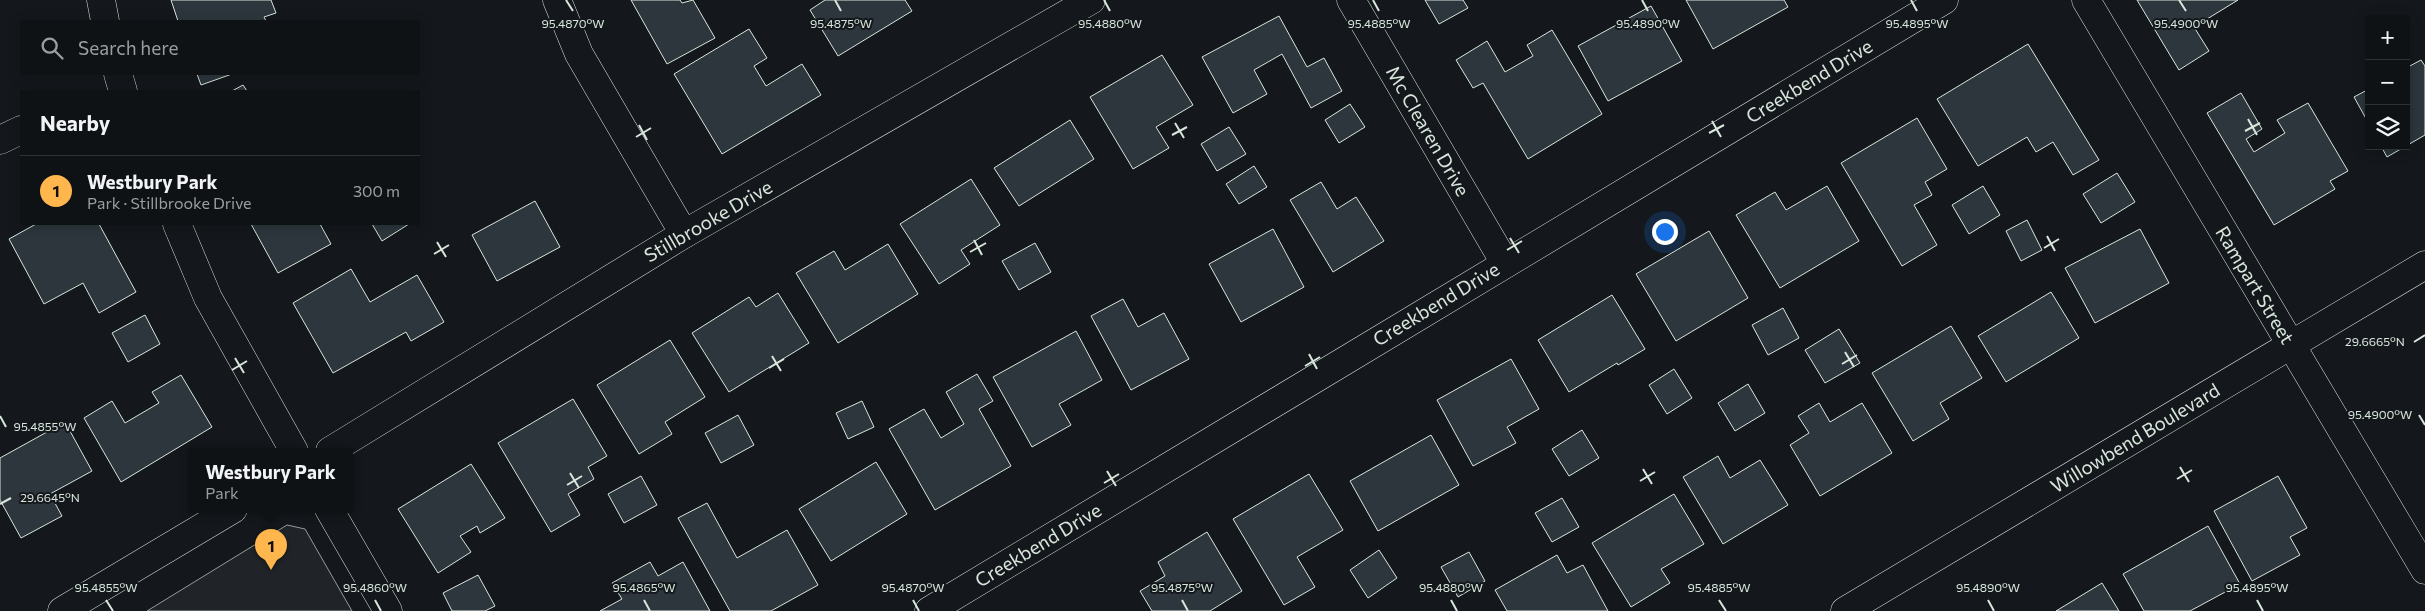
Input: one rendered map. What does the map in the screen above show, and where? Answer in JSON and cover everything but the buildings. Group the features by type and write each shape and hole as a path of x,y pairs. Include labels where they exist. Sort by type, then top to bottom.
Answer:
{"street":[{"path":"101,0 106,20"},
{"path":"557,0 579,54 684,234"},
{"name":"Stillbrooke Drive","path":"335,448 684,234 1091,0"},
{"name":"Mc Clearen Drive","path":"1351,0 1505,262"},
{"name":"Creekbend Drive","path":"929,611 1505,262 1944,0"},
{"name":"Rampart Street","path":"2086,0 2425,570"},
{"path":"0,140 20,130"},
{"path":"177,225 208,298 292,448"},
{"name":"Willowbend Boulevard","path":"1845,611 2425,265"},
{"path":"62,611 226,513"},
{"path":"331,513 388,611"}],"shaded area":[{"path":"287,525 305,529 352,611 147,611"}],"place":[{"name":"Westbury Park","path":"271,570"}]}
